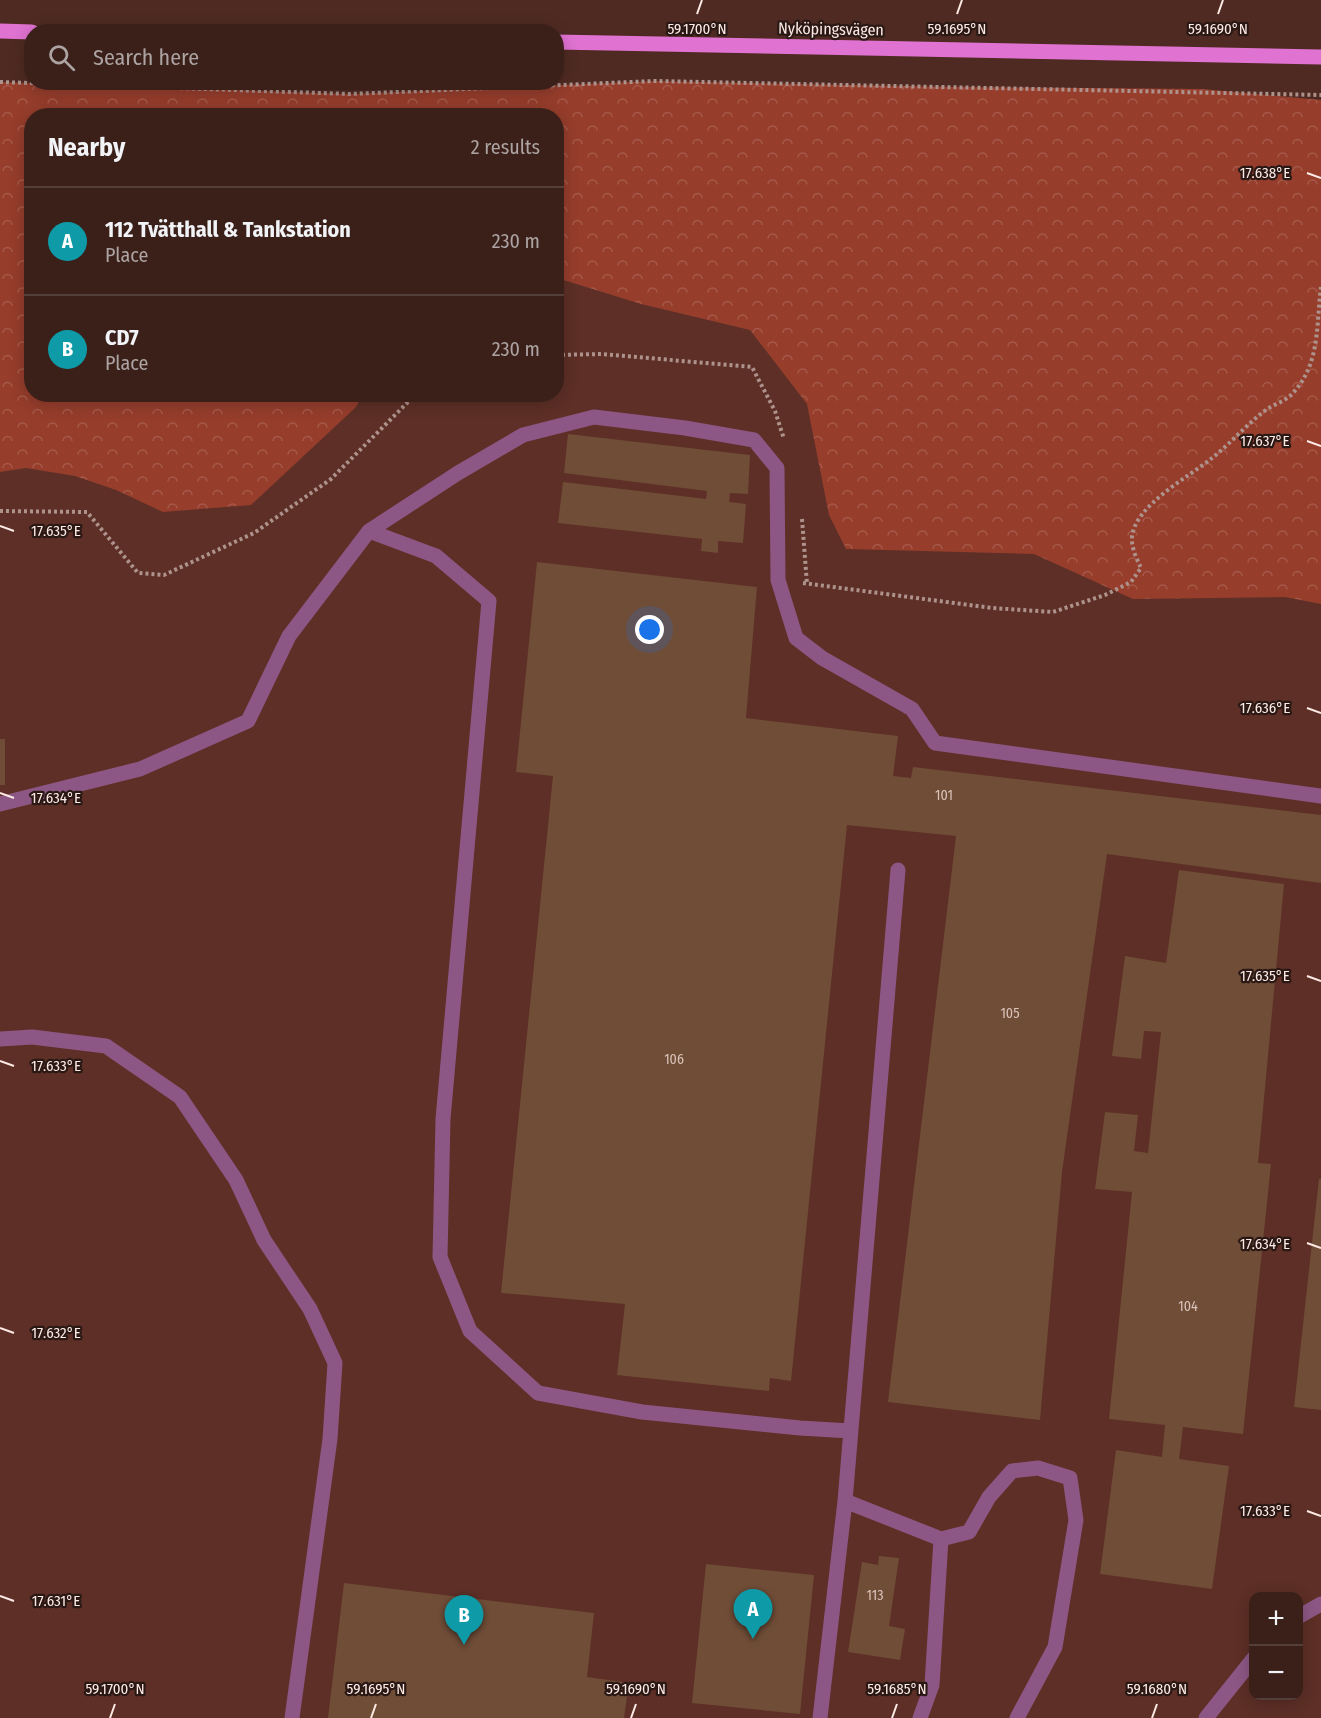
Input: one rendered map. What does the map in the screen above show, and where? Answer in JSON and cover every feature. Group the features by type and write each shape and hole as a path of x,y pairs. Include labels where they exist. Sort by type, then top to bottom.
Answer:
{"main road":[{"path":"0,31 24,32"},
{"name":"Nyköpingsvägen","path":"564,42 1321,57"}],"lane":[{"path":"0,804 140,769 249,721 289,636 369,531 458,473 523,435 594,417 685,428 754,440 777,468 778,580 796,638 822,658 912,709 935,743 1321,796"},
{"path":"369,531 436,556 489,601 443,1119 440,1257 470,1331 538,1393 642,1412 850,1431"},
{"path":"820,1718 844,1501 898,870"},
{"path":"0,1039 32,1038 106,1046 180,1097 236,1180 264,1240 310,1309 335,1363 330,1439 292,1718"},
{"path":"844,1501 941,1539 969,1532 989,1497 1012,1471 1038,1468 1070,1478 1077,1520 1055,1647 1017,1718"},
{"path":"920,1718 932,1685 941,1539"},
{"path":"1303,1615 1321,1604"},
{"path":"1206,1718 1249,1664"}],"path":[{"path":"564,85 655,81 1321,95"},
{"path":"0,82 24,83"},
{"path":"233,90 350,94 444,90"},
{"path":"778,580 992,608 1053,612 1105,595 1131,582 1141,568 1134,551 1132,537 1138,521 1189,474 1212,459 1268,409 1291,396 1304,377 1313,358 1321,287"},
{"path":"0,511 87,512 138,573 164,575 254,533 330,478 408,402"}],"shaded area":[{"path":"1321,204 1321,1718 0,1718 0,402 564,402 564,245"}],"green space":[{"path":"655,81 1202,89 1321,100 1321,604 1285,597 1133,599 1034,554 846,549 829,515 807,404 750,330 641,304 564,280 564,108 24,108 24,402 358,402 356,407 251,505 163,512 116,490 75,476 26,468 0,472 0,82 24,83 24,90 233,90 350,94 444,90 564,90 564,85"}],"building":[{"path":"568,434 750,455 748,494 730,493 729,502 746,504 743,543 718,541 718,553 701,551 702,539 558,523 563,482 706,499 707,491 564,473"},
{"path":"537,562 757,587 746,718 898,736 893,776 911,778 913,767 1321,815 1321,883 1107,854 1062,1172 1040,1420 888,1402 956,836 847,825 791,1381 770,1378 769,1391 617,1375 625,1304 501,1293 553,776 516,772"},
{"path":"0,739 5,739 5,785 0,785"},
{"path":"1179,870 1284,884 1258,1163 1271,1164 1243,1434 1183,1427 1179,1459 1229,1466 1212,1589 1100,1574 1116,1450 1162,1457 1165,1425 1109,1419 1132,1192 1095,1189 1105,1112 1138,1115 1134,1151 1148,1153 1161,1032 1144,1031 1141,1059 1112,1056 1125,956 1166,963"},
{"path":"1319,1179 1321,1179 1321,1410 1294,1407"},
{"path":"879,1556 899,1558 889,1626 905,1629 900,1660 848,1652 862,1562 878,1565"},
{"path":"706,1564 814,1575 800,1714 692,1703"},
{"path":"344,1583 594,1613 587,1677 629,1683 624,1718 328,1718"}],"place":[{"name":"112 Tvätthall & Tankstation","path":"753,1639"},
{"name":"CD7","path":"464,1645"}]}
